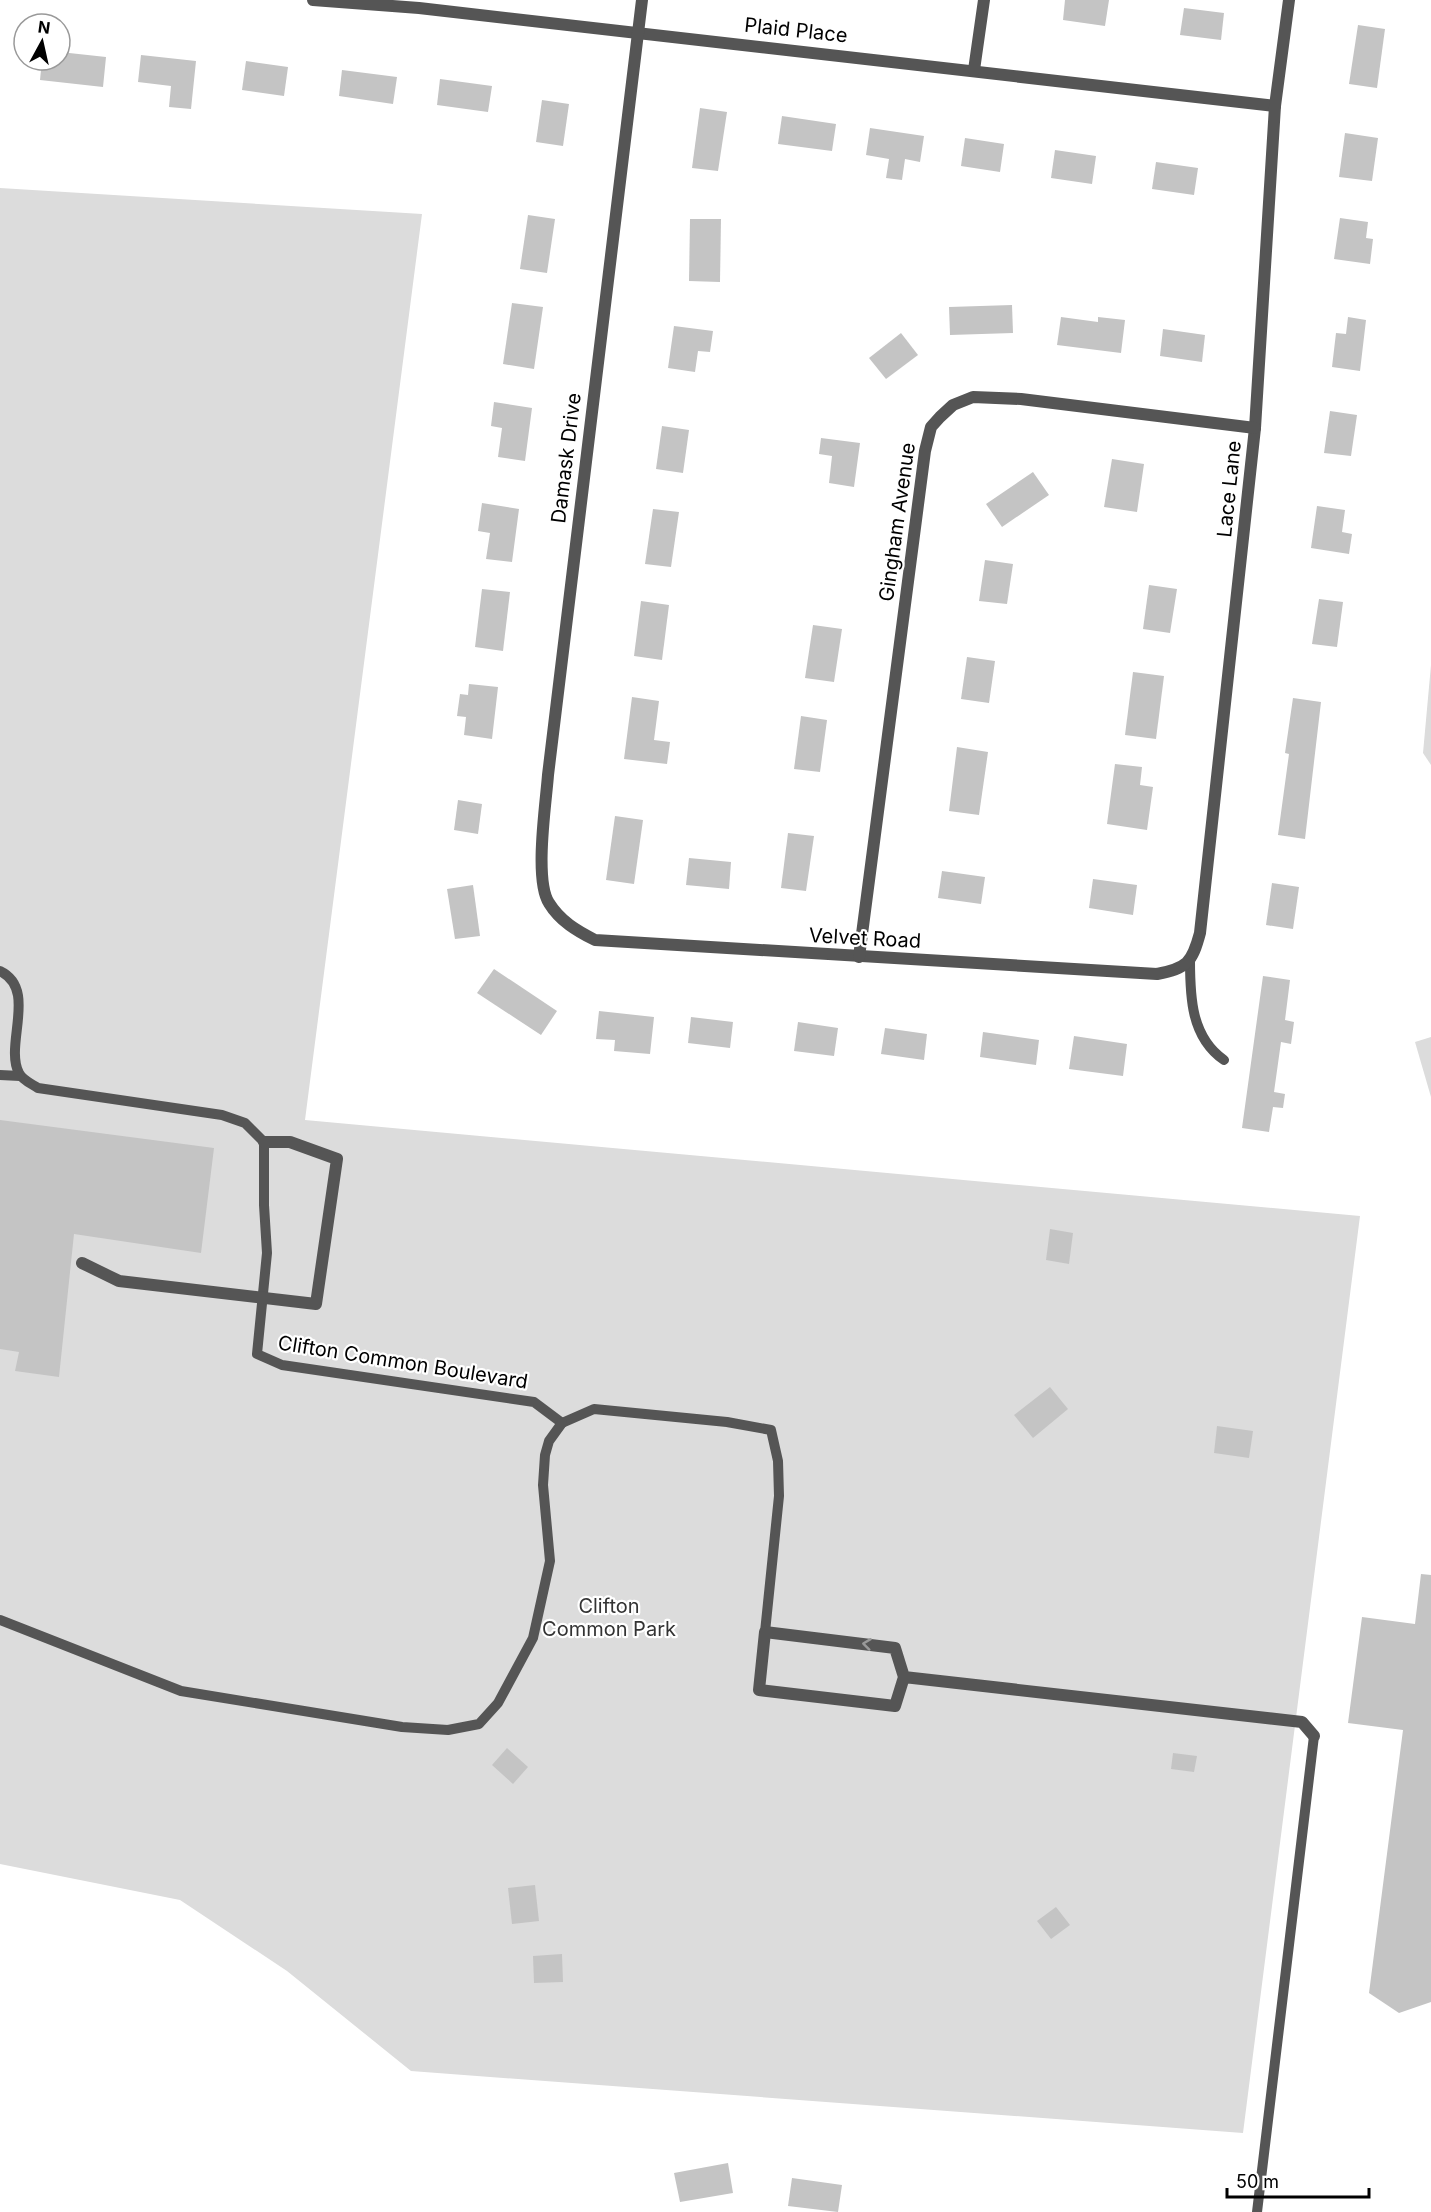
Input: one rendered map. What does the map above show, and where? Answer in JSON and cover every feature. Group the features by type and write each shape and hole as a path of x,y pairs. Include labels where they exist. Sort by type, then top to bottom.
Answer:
{"street":[{"name":"Plaid Place","path":"313,0 419,8 1275,106"},
{"name":"Damask Drive","path":"559,916 547,901 543,881 542,860 548,775 636,32 642,0"},
{"path":"974,70 984,0"},
{"name":"Lace Lane","path":"1190,960 1200,933 1255,428 1275,106 1289,0"},
{"name":"Gingham Avenue","path":"859,957 925,451 931,427 953,405 973,397 1021,399 1255,428"},
{"name":"Velvet Road","path":"559,916 575,930 595,940 1157,974 1175,970 1190,960"},
{"path":"82,1263 119,1281 262,1300 316,1304 337,1159 290,1142 264,1142"},
{"path":"765,1632 895,1648 904,1677 895,1706 759,1689 765,1632"},
{"path":"904,1677 1302,1722 1314,1736"}],"lane":[{"path":"1190,960 1190,998 1199,1030 1211,1051 1224,1060"},
{"path":"0,971 6,974 16,990 19,1009 14,1061 20,1076"},
{"path":"0,1075 20,1076 38,1088 222,1115 245,1123 264,1142"},
{"name":"Clifton Common Boulevard","path":"264,1142 267,1253 257,1354 282,1365 534,1402 562,1423"},
{"path":"0,1620 182,1691 402,1727 448,1730 479,1724 498,1703 533,1638 550,1561 543,1485 545,1455 549,1441 562,1423 594,1409 727,1422 771,1430 778,1461 779,1496 765,1632"},
{"path":"1257,2212 1314,1736"}],"green space":[{"name":"Clifton Common Park","path":"0,188 422,214 305,1120 1360,1216 1243,2133 411,2071 287,1971 180,1900 0,1864"},
{"path":"1431,665 1431,765 1423,753"},
{"path":"1431,1037 1431,1097 1415,1042"}],"building":[{"path":"1065,0 1109,0 1105,26 1063,20"},
{"path":"1184,8 1224,13 1221,40 1180,35"},
{"path":"1358,25 1385,29 1377,88 1349,84"},
{"path":"72,53 106,57 103,87 40,80 41,72 72,72"},
{"path":"141,55 196,61 191,109 169,107 171,86 138,82"},
{"path":"246,61 288,67 284,96 242,90"},
{"path":"342,70 397,77 393,104 339,96"},
{"path":"440,79 492,86 488,112 437,105"},
{"path":"542,100 569,104 563,146 536,142"},
{"path":"700,108 727,112 718,171 692,168"},
{"path":"782,116 836,124 832,151 778,144"},
{"path":"870,128 924,136 920,162 905,159 902,180 886,178 889,159 866,155"},
{"path":"1345,133 1378,138 1372,181 1339,177"},
{"path":"965,138 1004,144 1000,172 961,166"},
{"path":"1055,150 1096,156 1092,184 1051,178"},
{"path":"1156,162 1198,168 1194,195 1152,189"},
{"path":"528,215 555,219 547,273 520,269"},
{"path":"1340,218 1368,222 1366,238 1373,239 1370,264 1334,259"},
{"path":"690,219 721,219 720,282 689,281"},
{"path":"512,303 543,307 534,369 503,364"},
{"path":"1012,305 1013,333 950,335 949,307"},
{"path":"1061,317 1098,322 1098,317 1125,320 1121,353 1057,345"},
{"path":"1348,317 1366,320 1360,371 1332,367 1336,333 1346,334"},
{"path":"674,326 713,331 710,352 698,351 695,372 668,368"},
{"path":"1163,329 1205,335 1202,362 1160,356"},
{"path":"901,333 918,355 886,379 869,358"},
{"path":"494,402 532,408 525,461 498,457 502,428 491,426"},
{"path":"1330,411 1357,415 1351,456 1324,453"},
{"path":"662,426 689,430 683,473 656,469"},
{"path":"821,438 860,443 854,487 829,483 832,456 819,454"},
{"path":"1112,459 1144,464 1137,512 1104,507"},
{"path":"1033,472 1049,495 1002,527 986,504"},
{"path":"482,503 519,509 512,562 486,559 490,533 478,531"},
{"path":"1317,506 1345,510 1342,532 1352,534 1349,554 1311,548"},
{"path":"653,509 679,512 671,567 645,564"},
{"path":"985,560 1013,564 1007,604 979,601"},
{"path":"1149,585 1177,589 1170,633 1143,629"},
{"path":"482,589 510,592 503,651 475,647"},
{"path":"1319,599 1343,602 1337,647 1312,644"},
{"path":"641,601 669,605 662,660 634,656"},
{"path":"813,625 842,629 834,682 805,678"},
{"path":"967,657 995,661 989,703 961,699"},
{"path":"1133,672 1164,676 1156,739 1125,735"},
{"path":"469,684 498,687 492,739 464,735 466,717 457,716 460,694 468,695"},
{"path":"632,697 659,701 654,740 670,742 667,764 624,759"},
{"path":"1293,698 1321,702 1305,839 1278,835 1289,754 1285,753"},
{"path":"801,716 827,720 820,772 794,769"},
{"path":"957,747 988,752 979,815 949,811"},
{"path":"1115,764 1142,767 1140,785 1153,787 1147,830 1107,824"},
{"path":"458,800 482,804 478,834 454,830"},
{"path":"615,816 643,820 634,884 606,880"},
{"path":"788,833 814,836 806,891 781,888"},
{"path":"689,858 731,862 729,889 686,885"},
{"path":"942,871 985,877 981,904 938,898"},
{"path":"1093,879 1137,885 1133,915 1089,908"},
{"path":"1272,883 1299,887 1293,929 1266,925"},
{"path":"473,885 480,936 455,939 447,889"},
{"path":"494,969 557,1011 541,1035 477,993"},
{"path":"1263,976 1290,980 1285,1020 1294,1022 1291,1044 1281,1042 1274,1092 1285,1094 1283,1108 1273,1107 1269,1132 1242,1128"},
{"path":"599,1011 654,1017 650,1054 614,1051 615,1040 596,1039"},
{"path":"691,1017 733,1022 730,1048 688,1043"},
{"path":"798,1022 838,1028 834,1056 794,1051"},
{"path":"885,1028 927,1034 924,1060 881,1054"},
{"path":"983,1032 1039,1040 1036,1065 980,1057"},
{"path":"1074,1036 1127,1044 1123,1076 1069,1069"},
{"path":"0,1120 214,1148 201,1253 74,1234 59,1377 15,1371 19,1352 0,1349"},
{"path":"1050,1229 1073,1233 1069,1264 1046,1260"},
{"path":"1050,1387 1068,1409 1033,1438 1014,1415"},
{"path":"1217,1426 1253,1431 1249,1458 1214,1453"},
{"path":"1421,1574 1431,1575 1431,2002 1399,2013 1369,1993 1403,1730 1348,1723 1362,1617 1415,1624"},
{"path":"507,1748 528,1767 513,1784 492,1765"},
{"path":"1173,1753 1197,1756 1194,1772 1171,1769"},
{"path":"535,1885 539,1921 512,1924 508,1888"},
{"path":"1056,1907 1070,1925 1051,1939 1037,1921"},
{"path":"562,1954 563,1982 534,1983 533,1956"},
{"path":"728,2163 733,2193 680,2202 674,2173"},
{"path":"792,2178 842,2185 838,2212 788,2206"}]}
